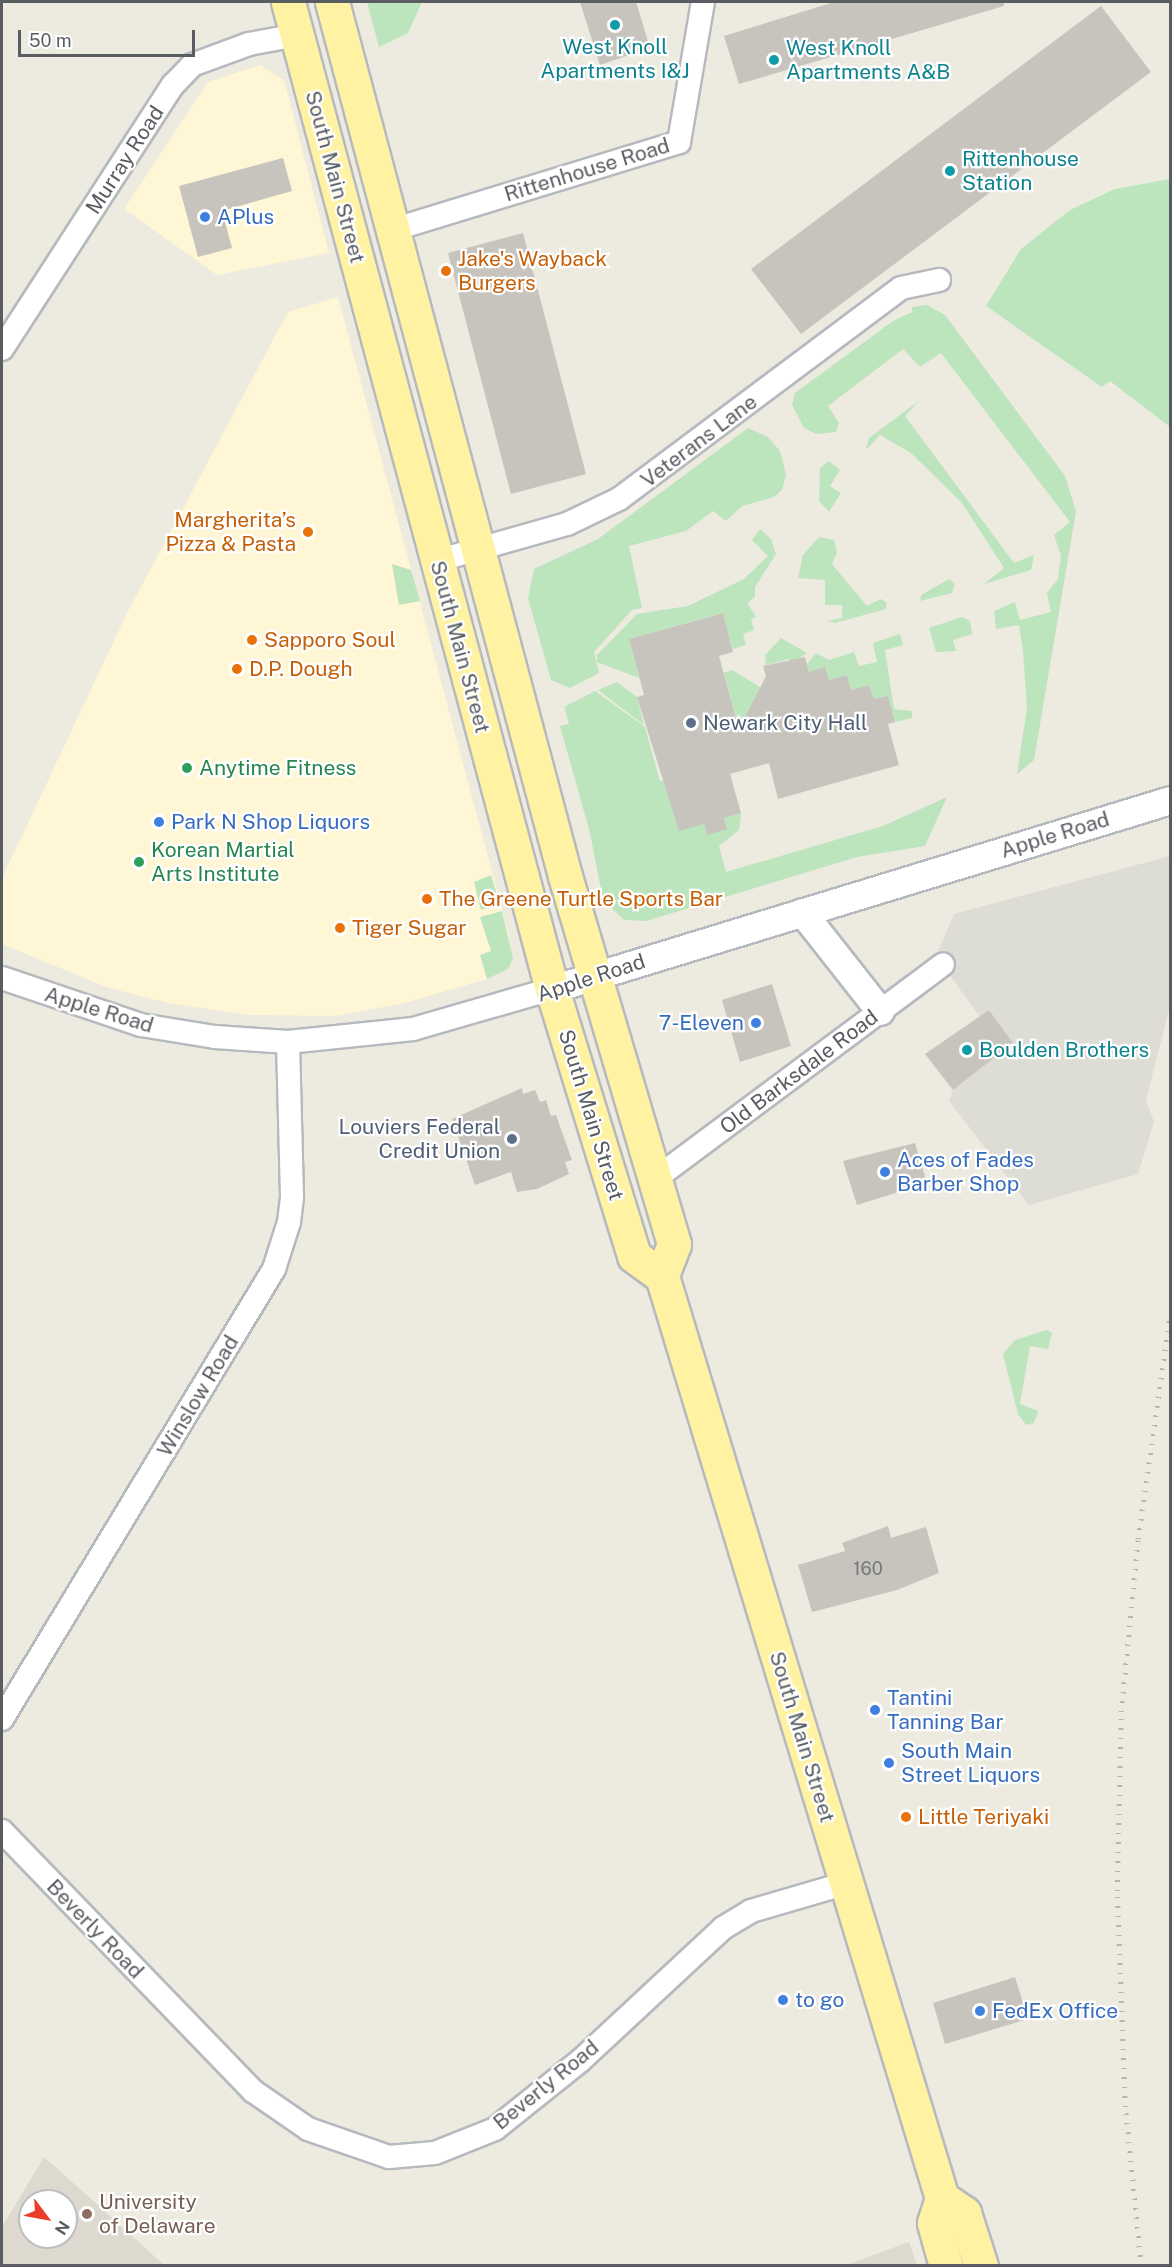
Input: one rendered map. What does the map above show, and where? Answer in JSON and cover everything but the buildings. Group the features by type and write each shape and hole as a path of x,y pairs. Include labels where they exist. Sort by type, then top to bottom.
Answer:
{"main road":[{"name":"South Main Street","path":"288,2 552,989 634,1256 662,1276"},
{"name":"South Main Street","path":"332,2 478,550 595,976 674,1244 662,1276 942,2198"},
{"path":"340,195 392,230"},
{"path":"355,255 406,283"},
{"path":"946,2265 934,2223 942,2198 964,2213 981,2265"}],"street":[{"name":"Rittenhouse Road","path":"392,230 679,142 703,2"},
{"name":"Murray Road","path":"2,349 173,85 192,65 249,44 297,35"},
{"name":"Veterans Lane","path":"436,561 567,524 619,499 901,288 939,280"},
{"name":"Apple Road","path":"4,986 141,1025 215,1038 288,1042 412,1029 552,989 1170,800"},
{"path":"802,912 880,1011"},
{"name":"Old Barksdale Road","path":"655,1179 943,964"},
{"name":"Winslow Road","path":"2,1719 274,1269 290,1222 292,1196 288,1042"},
{"name":"Beverly Road","path":"2,1831 246,2085 308,2128 389,2157 435,2153 495,2129 580,2061 723,1928 751,1911 847,1883"}],"shaded area":[{"path":"260,65 284,80 329,253 217,275 124,209 208,82"},
{"path":"338,297 509,935 511,964 487,979 405,1003 335,1016 251,1015 168,1003 106,987 2,944 2,878 127,613 288,312"},
{"path":"1170,856 1170,1006 1146,1100 1154,1122 1138,1174 1029,1205 949,1101 953,1090 1013,1043 989,1010 980,1017 936,956 954,914"},
{"name":"University of Delaware","path":"44,2157 164,2265 2,2265 2,2227 18,2200 18,2249 78,2249 78,2189 25,2189"},
{"path":"909,2242 917,2265 846,2265"}],"green space":[{"path":"367,2 422,2 408,33 379,47"},
{"path":"1170,179 1170,427 1110,381 1102,387 986,306 1021,249 1070,210 1115,189"},
{"path":"927,305 945,315 1065,476 1076,511 1034,760 1017,774 1027,708 1023,651 1019,625 996,629 994,611 1015,602 1020,620 1051,612 1047,593 1058,579 1061,556 1054,535 1070,522 941,353 920,367 903,349 828,406 839,423 836,432 816,434 804,428 792,405 795,393 893,321 912,312 912,307"},
{"path":"919,401 905,416 1014,563 1034,555 1031,570 984,584 1004,568 962,503 911,453 880,435 866,450 869,438"},
{"path":"748,428 768,437 780,451 786,475 782,490 774,497 742,506 726,521 713,511 686,531 629,546 642,608 632,610 594,652 599,673 570,688 551,680 528,598 534,569 598,539"},
{"path":"829,461 840,470 830,486 841,493 829,512 819,501 820,468"},
{"path":"760,529 771,539 776,554 755,587 755,597 747,603 756,617 751,619 754,630 743,634 746,645 733,649 722,613 629,639 639,678 597,662 597,655 637,614 688,606 744,579 768,556 752,540"},
{"path":"819,537 834,540 837,552 832,564 867,606 881,599 887,603 886,609 835,623 827,621 842,618 842,605 825,605 825,580 798,578 803,555"},
{"path":"392,564 411,570 420,601 399,605"},
{"path":"949,579 955,584 952,593 920,601 921,595"},
{"path":"962,617 970,621 972,634 953,640 956,651 936,652 929,628"},
{"path":"900,634 903,645 885,650 894,709 912,711 912,718 895,722 888,696 874,699 869,685 851,690 847,675 829,680 825,668 809,672 807,664 816,653 829,660 854,652 859,666 877,662 873,643"},
{"path":"781,638 807,653 791,664 789,659 766,665 765,655"},
{"path":"732,670 760,687 776,745 746,754 724,673"},
{"path":"617,682 637,697 644,725 598,690"},
{"path":"595,691 645,727 660,781 687,774 707,834 727,829 724,818 741,813 739,830 719,846 726,872 883,826 947,797 925,846 857,857 646,921 624,920 603,900 590,833 560,726 569,724 564,707"},
{"path":"491,875 500,904 481,910 474,882"},
{"path":"502,911 513,958 508,969 487,979 480,955 491,951 480,917"},
{"path":"1047,1330 1052,1333 1048,1349 1030,1346 1020,1404 1038,1411 1034,1423 1026,1425 1018,1414 1003,1354 1015,1340"}],"railway":[{"path":"1141,2266 1125,2107 1117,1891 1121,1712 1138,1539 1170,1313"}],"place":[{"name":"West Knoll Apartments I&J","path":"615,25"},
{"name":"West Knoll Apartments A&B","path":"774,60"},
{"name":"Rittenhouse Station","path":"950,171"},
{"name":"APlus","path":"205,217"},
{"name":"Jake's Wayback Burgers","path":"446,271"},
{"name":"Margherita’s Pizza & Pasta","path":"308,532"},
{"name":"Sapporo Soul","path":"252,640"},
{"name":"D.P. Dough","path":"237,669"},
{"name":"Newark City Hall","path":"691,723"},
{"name":"Anytime Fitness","path":"187,768"},
{"name":"Park N Shop Liquors","path":"159,822"},
{"name":"Korean Martial Arts Institute","path":"139,862"},
{"name":"The Greene Turtle Sports Bar","path":"427,899"},
{"name":"Tiger Sugar","path":"340,928"},
{"name":"7-Eleven","path":"756,1023"},
{"name":"Boulden Brothers","path":"967,1050"},
{"name":"Louviers Federal Credit Union","path":"512,1139"},
{"name":"Aces of Fades Barber Shop","path":"885,1172"},
{"name":"Tantini Tanning Bar","path":"875,1710"},
{"name":"South Main Street Liquors","path":"889,1763"},
{"name":"Little Teriyaki","path":"906,1817"},
{"name":"to go","path":"783,2000"},
{"name":"FedEx Office","path":"980,2011"},
{"name":"University of Delaware","path":"87,2214"}]}
